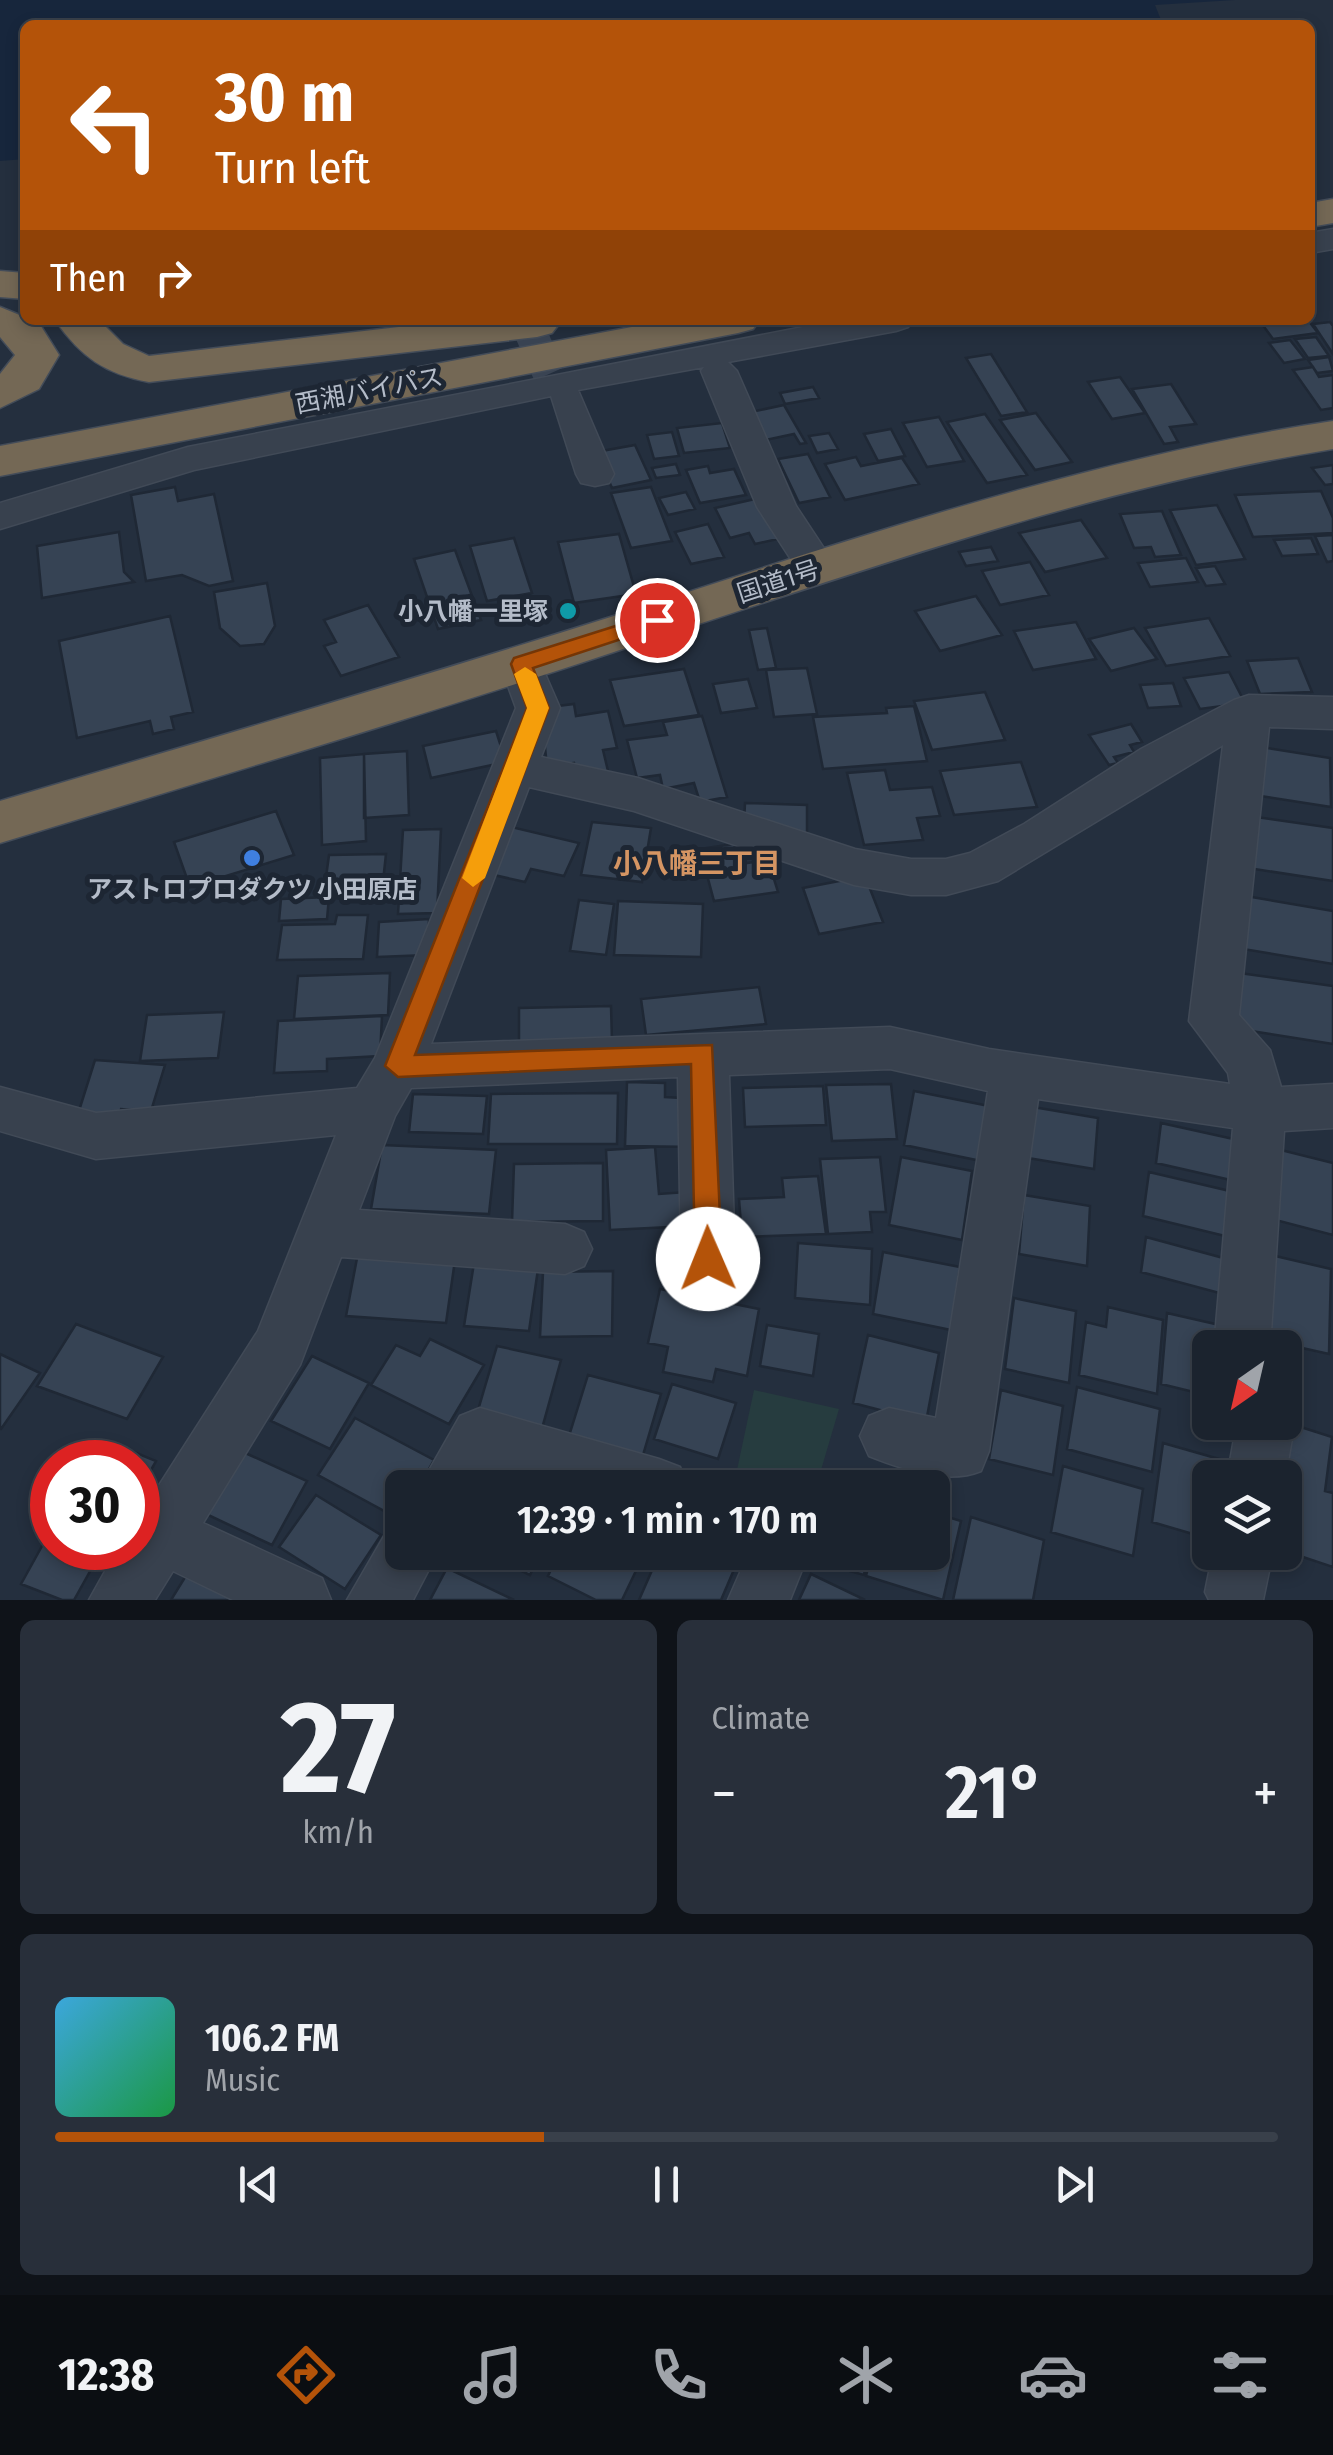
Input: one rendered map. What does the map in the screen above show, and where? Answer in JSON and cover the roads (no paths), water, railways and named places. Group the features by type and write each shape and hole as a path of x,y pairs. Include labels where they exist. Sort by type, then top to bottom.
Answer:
{"highway":[{"path":"0,320 24,332 38,355 22,379 0,394"},
{"path":"81,325 102,352 118,362 149,369 524,325"},
{"name":"西湘バイパス","path":"0,453 561,325"},
{"name":"西湘バイパス","path":"0,453 724,348"},
{"name":"国道1号","path":"0,822 521,664 1008,506 1269,445 1333,435"}],"street":[{"path":"0,516 188,460 428,410 451,422 556,386 724,348 865,325"},
{"path":"724,348 776,507 817,568"},
{"path":"556,386 594,474"},
{"path":"120,1600 164,1536 280,1346 517,768 538,708 521,664"},
{"path":"517,768 638,794 854,867 911,877 946,876 982,868 1157,761 1249,711 1333,713"},
{"path":"1243,1330 1260,1110 1252,1065 1214,1021 1249,711"},
{"path":"0,1108 48,1126 96,1136 272,1122 385,1087 703,1053 890,1048 1016,1074 1260,1110 1333,1106"},
{"path":"703,1053 708,1259"},
{"path":"890,1436 960,1451 1016,1074"},
{"path":"327,1232 565,1249"},
{"path":"459,1470 480,1436 597,1470"},
{"path":"164,1536 300,1600"},
{"path":"378,1600 397,1570"},
{"path":"760,1600 772,1570"}],"water":[{"path":"0,0 1235,0 1155,5 1161,20 20,20 20,159 0,161"}],"tunnel":[{"path":"527,325 549,374"}],"place":[{"name":"小八幡一里塚","path":"568,611"},
{"name":"アストロプロダクツ 小田原店","path":"252,858"}],"district":[{"name":"小八幡三丁目","path":"697,863"}]}
